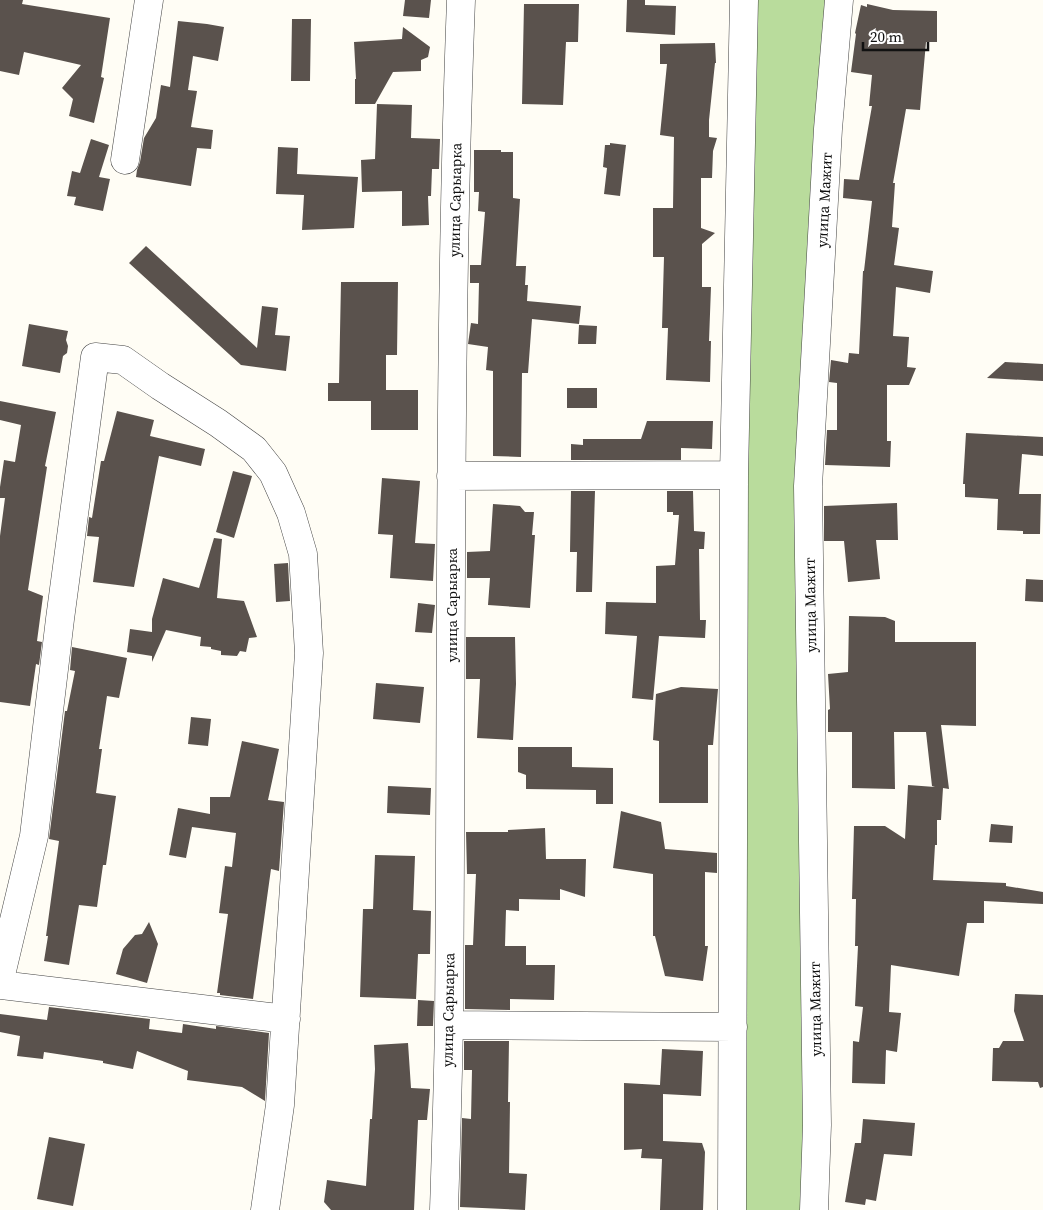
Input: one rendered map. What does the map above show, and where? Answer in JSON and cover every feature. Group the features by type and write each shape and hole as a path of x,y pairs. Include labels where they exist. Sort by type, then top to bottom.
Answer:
{"street":[{"path":"125,160 149,0"},
{"name":"улица Сарыарка","path":"444,1210 449,1025 451,476 456,121 461,0"},
{"path":"732,1210 734,475 744,0"},
{"name":"улица Мажит","path":"814,1210 817,1125 808,486 828,128 839,0"},
{"path":"0,979 34,836 95,357 123,360 160,386 218,422 254,449 273,473 291,513 303,554 309,653 280,1105 265,1210"},
{"path":"451,476 734,475"},
{"path":"0,985 286,1019"},
{"path":"449,1025 733,1027"}],"green space":[{"path":"752,0 845,0 811,485 813,1210 728,1210"}],"building":[{"path":"0,0 23,0 22,4 110,18 101,77 104,78 94,123 69,116 73,99 62,88 81,65 24,52 19,75 0,71"},
{"path":"405,0 431,0 429,18 403,16"},
{"path":"627,0 645,0 645,5 676,6 675,35 626,32"},
{"path":"524,4 579,4 578,42 566,42 563,105 522,104"},
{"path":"867,4 893,10 937,11 937,42 926,42 920,110 906,109 893,183 895,183 892,227 899,228 894,265 933,271 930,293 896,287 893,336 909,337 907,367 916,368 909,385 887,385 887,441 891,441 890,467 825,465 827,430 837,430 837,383 829,382 831,360 848,363 849,353 859,354 863,271 872,201 843,198 844,179 859,180 872,106 869,106 872,75 851,72 855,33 861,5 867,7"},
{"path":"292,19 311,19 310,81 291,81"},
{"path":"178,21 224,27 218,61 193,56 188,90 197,91 191,127 213,130 211,149 197,148 191,186 136,177 144,138 156,118 161,85 170,87"},
{"path":"403,27 430,47 428,57 421,60 421,71 393,72 375,104 355,104 354,42 402,39"},
{"path":"715,43 716,63 709,120 709,137 717,138 713,151 712,178 701,178 701,228 715,233 702,244 702,287 711,287 710,382 666,380 668,328 662,328 664,257 653,257 653,208 673,208 674,137 660,135 667,64 660,64 660,44"},
{"path":"377,104 412,105 411,138 440,139 439,169 432,169 431,196 428,196 429,225 402,226 402,191 362,192 361,160 375,159"},
{"path":"91,139 109,145 99,177 110,179 103,211 74,205 76,197 67,196 72,171 80,173"},
{"path":"610,143 626,145 620,196 604,194 607,168 603,167 605,145 610,145"},
{"path":"278,147 298,148 297,174 358,177 354,228 302,230 304,195 276,194"},
{"path":"474,150 513,152 513,198 520,199 516,266 526,266 525,285 528,285 527,301 581,306 579,324 532,319 528,373 522,373 521,457 493,456 493,371 486,370 488,347 468,344 471,323 478,324 479,283 470,283 470,265 481,265 485,212 478,211 479,192 474,192"},
{"path":"146,246 257,348 262,306 278,308 275,335 290,336 286,371 241,365 129,263"},
{"path":"341,282 398,282 397,355 386,355 386,390 418,390 418,430 371,430 371,401 328,401 328,383 339,383"},
{"path":"29,324 68,331 66,340 68,346 67,353 63,356 60,373 22,366"},
{"path":"579,325 597,326 596,344 578,344"},
{"path":"1005,362 1043,364 1043,381 987,378"},
{"path":"567,388 597,388 597,408 567,408"},
{"path":"0,401 56,412 45,466 47,467 28,590 43,596 37,641 42,642 39,665 36,664 30,706 0,702 0,536 5,498 0,498 0,487 4,460 15,462 21,425 0,420"},
{"path":"117,411 154,420 150,436 205,449 201,466 159,456 134,587 93,582 99,537 87,536 89,517 92,518 101,461 104,461"},
{"path":"647,421 713,421 712,449 681,448 681,460 571,460 571,444 583,445 583,439 641,439"},
{"path":"966,433 1043,437 1043,456 1022,454 1019,494 1041,494 1040,534 1023,534 1023,531 997,530 998,499 965,497 965,484 963,484"},
{"path":"233,471 252,476 234,538 216,532"},
{"path":"382,478 420,481 415,543 435,544 433,581 390,578 393,535 378,534"},
{"path":"571,491 595,491 592,592 576,592 577,552 570,552"},
{"path":"667,491 693,491 694,531 705,532 704,549 699,549 700,620 706,620 705,638 659,636 653,700 632,698 637,636 605,634 606,602 656,603 656,566 675,565 679,515 667,512"},
{"path":"897,503 898,540 876,540 880,579 848,582 844,541 824,541 824,506"},
{"path":"493,504 520,506 525,512 534,512 532,535 535,535 530,608 488,605 490,578 467,578 467,552 490,551"},
{"path":"214,538 222,539 217,598 244,601 257,637 249,638 246,652 240,651 237,656 221,655 221,651 211,649 211,647 200,646 201,637 166,630 152,662 152,656 127,652 130,629 152,632 152,619 163,578 199,588"},
{"path":"288,563 290,601 276,602 274,564"},
{"path":"1026,579 1043,580 1043,602 1025,601"},
{"path":"418,603 435,605 432,633 415,632"},
{"path":"849,616 885,617 895,621 895,642 976,642 976,726 941,725 949,789 943,788 941,820 937,820 937,845 935,845 933,880 1006,883 1006,886 1043,892 1043,904 984,901 984,923 967,923 959,976 891,965 889,1012 901,1013 897,1052 886,1050 885,1084 852,1083 853,1041 859,1042 863,1007 855,1006 858,946 855,946 856,899 852,899 854,826 885,826 905,839 908,785 935,787 932,786 926,732 894,732 895,789 852,788 852,732 828,732 828,710 830,709 828,674 848,672"},
{"path":"466,637 515,637 516,684 513,740 477,738 480,679 466,679"},
{"path":"72,647 127,658 119,698 107,696 99,749 102,749 96,793 116,796 106,865 103,865 97,907 79,905 69,965 44,961 59,841 49,839 65,711 67,711 75,671 70,670"},
{"path":"376,683 424,687 420,723 373,719"},
{"path":"681,687 718,689 713,745 708,745 708,803 659,803 659,741 653,740 656,694"},
{"path":"191,717 211,719 208,746 188,744"},
{"path":"242,741 279,749 268,800 284,802 279,871 271,869 253,999 217,993 228,914 219,913 225,866 232,867 236,833 192,827 186,858 169,855 178,808 210,814 210,797 230,797"},
{"path":"518,747 572,747 572,767 613,768 613,804 596,804 596,790 526,789 526,775 518,772"},
{"path":"388,786 431,788 430,815 387,813"},
{"path":"621,811 661,822 665,849 717,853 717,873 705,872 705,946 708,946 703,981 665,976 655,936 653,936 653,874 613,868"},
{"path":"991,824 1013,826 1012,843 989,842"},
{"path":"545,828 546,859 586,859 585,897 560,889 560,900 519,899 519,911 506,910 505,946 526,946 526,965 555,965 554,1000 510,999 510,1010 465,1009 465,945 473,945 476,874 467,874 466,832 508,832 508,830"},
{"path":"375,855 415,856 413,910 431,911 430,954 418,954 416,999 360,997 363,909 373,909"},
{"path":"149,922 158,944 147,983 116,974 123,949 135,935 142,934"},
{"path":"1015,994 1043,995 1043,1087 1040,1088 1038,1082 992,1081 993,1048 999,1048 1003,1041 1024,1041 1014,1011"},
{"path":"418,1000 434,1001 433,1026 417,1026"},
{"path":"49,1007 150,1019 149,1029 182,1033 183,1024 216,1029 216,1026 269,1033 265,1101 242,1087 187,1080 188,1071 137,1051 133,1069 103,1063 103,1061 44,1052 43,1059 17,1056 20,1036 0,1032 0,1014 47,1020"},
{"path":"464,1041 509,1041 509,1173 527,1174 525,1210 460,1207 462,1118 471,1119 472,1070 464,1070"},
{"path":"408,1043 411,1088 430,1089 427,1120 418,1120 414,1210 331,1210 324,1202 327,1180 366,1186 375,1069 374,1045"},
{"path":"662,1049 703,1051 701,1096 663,1094 663,1141 702,1143 705,1152 703,1210 660,1210 662,1159 641,1158 642,1149 624,1150 624,1083 660,1085"},
{"path":"863,1119 915,1123 912,1156 884,1154 876,1201 866,1199 865,1205 845,1202 855,1143 861,1143"},
{"path":"49,1137 85,1144 73,1206 37,1199"}]}
